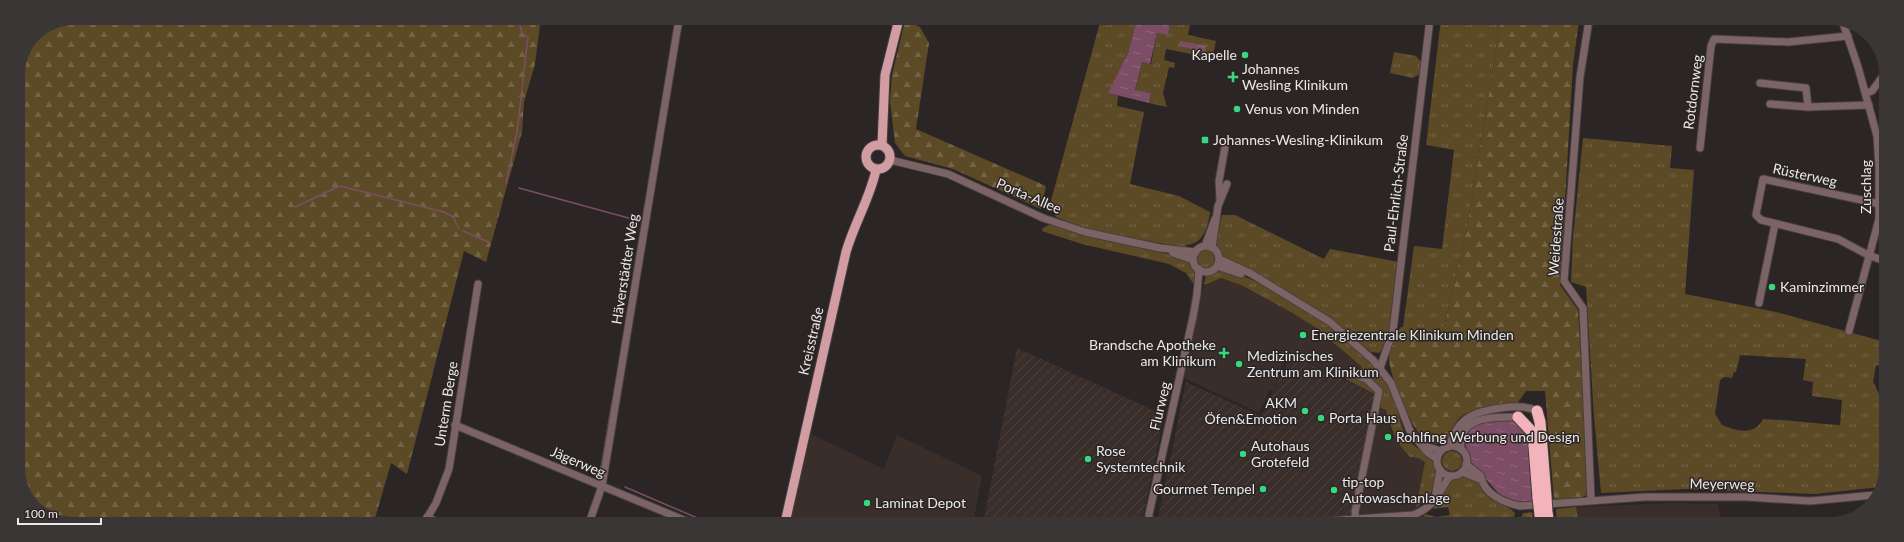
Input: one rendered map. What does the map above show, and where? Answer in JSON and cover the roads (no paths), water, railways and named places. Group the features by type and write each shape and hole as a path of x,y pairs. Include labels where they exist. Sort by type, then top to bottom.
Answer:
{"highway":[{"path":"1537,412 1540,422 1542,498"},
{"path":"1518,417 1533,433 1544,517"}],"main road":[{"path":"882,145 885,75 898,25"},
{"path":"882,145 888,150 890,160 886,167 876,170 867,164 866,155 873,146 882,145"},
{"name":"Kreisstraße","path":"786,517 846,252 852,233 868,196 876,170"}],"street":[{"name":"Häverstädter Weg","path":"591,517 602,486 678,25"},
{"name":"Paul-Ehrlich-Straße","path":"1380,368 1393,331 1429,25"},
{"name":"Weidestraße","path":"1588,25 1580,77 1564,281 1583,308 1591,500"},
{"name":"Zuschlag","path":"1845,28 1866,93 1879,146"},
{"name":"Rotdornweg","path":"1700,148 1713,40 1716,38 1788,42 1848,36"},
{"path":"1866,93 1872,91 1879,82"},
{"path":"1760,83 1806,88 1808,107"},
{"path":"1770,104 1808,107 1869,105"},
{"path":"1220,199 1218,181 1226,147"},
{"name":"Porta-Allee","path":"890,160 948,174 1043,218 1085,232 1160,248 1196,252"},
{"name":"Rüsterweg","path":"1879,204 1763,179 1756,215 1761,220 1838,239 1868,255 1879,259"},
{"path":"1209,247 1211,227 1216,217 1220,199 1227,184"},
{"name":"Zuschlag","path":"1849,332 1868,255 1878,224 1879,214"},
{"path":"1758,303 1775,224"},
{"path":"1209,247 1217,252 1219,259 1217,266 1212,270 1202,270 1194,260 1196,252 1209,247"},
{"name":"Porta-Allee","path":"1160,248 1194,260"},
{"path":"1219,259 1262,281 1330,322 1373,360 1391,383 1410,431 1427,452 1437,459 1440,470 1436,498"},
{"path":"1217,266 1262,281"},
{"name":"Flurweg","path":"1149,517 1202,270"},
{"name":"Unterm Berge","path":"428,517 447,479 478,284"},
{"path":"1356,517 1355,512 1379,391 1366,379 1361,377"},
{"path":"1448,447 1457,428 1472,415 1483,411 1525,407 1537,412"},
{"path":"1462,472 1466,464 1466,456 1461,449 1460,442 1463,431 1476,421 1490,418 1518,417"},
{"name":"Jägerweg","path":"455,425 677,517"},
{"path":"1419,443 1441,451"},
{"path":"1437,459 1441,451 1448,447 1457,447 1461,449"},
{"name":"Meyerweg","path":"1466,464 1481,476 1482,480 1492,494 1509,504 1520,506 1591,500 1698,496 1816,501 1871,495"},
{"path":"1440,470 1450,476"},
{"path":"1394,517 1413,515 1422,512 1440,494 1450,476 1462,472 1482,480"}],"water":[{"path":"1135,25 1170,25 1168,35 1157,33 1150,64 1142,62 1135,90 1151,93 1149,103 1108,93 1128,53"},
{"path":"1180,41 1206,46 1205,52 1179,46"},
{"path":"1494,420 1516,420 1527,433 1532,502 1516,502 1499,494 1471,462 1464,436 1474,425"}],"waterway":[{"path":"506,183 517,132 528,37 522,33 520,25"},
{"path":"295,207 340,186 444,212 453,217 459,229"},
{"path":"519,188 643,222"},
{"path":"463,231 488,242"},
{"path":"600,473 612,403"},
{"path":"625,487 695,517"}],"place":[{"name":"Kapelle","path":"1245,55"},
{"name":"Johannes Wesling Klinikum","path":"1233,77"},
{"name":"Venus von Minden","path":"1237,109"},
{"name":"Johannes-Wesling-Klinikum","path":"1205,140"},
{"name":"Kaminzimmer","path":"1772,287"},
{"name":"Energiezentrale Klinikum Minden","path":"1303,335"},
{"name":"Brandsche Apotheke am Klinikum","path":"1224,353"},
{"name":"Medizinisches Zentrum am Klinikum","path":"1239,364"},
{"name":"AKM Öfen&Emotion","path":"1305,411"},
{"name":"Porta Haus","path":"1321,418"},
{"name":"Rohlfing Werbung und Design","path":"1388,437"},
{"name":"Autohaus Grotefeld","path":"1243,454"},
{"name":"Rose Systemtechnik","path":"1088,459"},
{"name":"Gourmet Tempel","path":"1263,489"},
{"name":"tip-top Autowaschanlage","path":"1334,490"},
{"name":"Laminat Depot","path":"867,503"}]}
